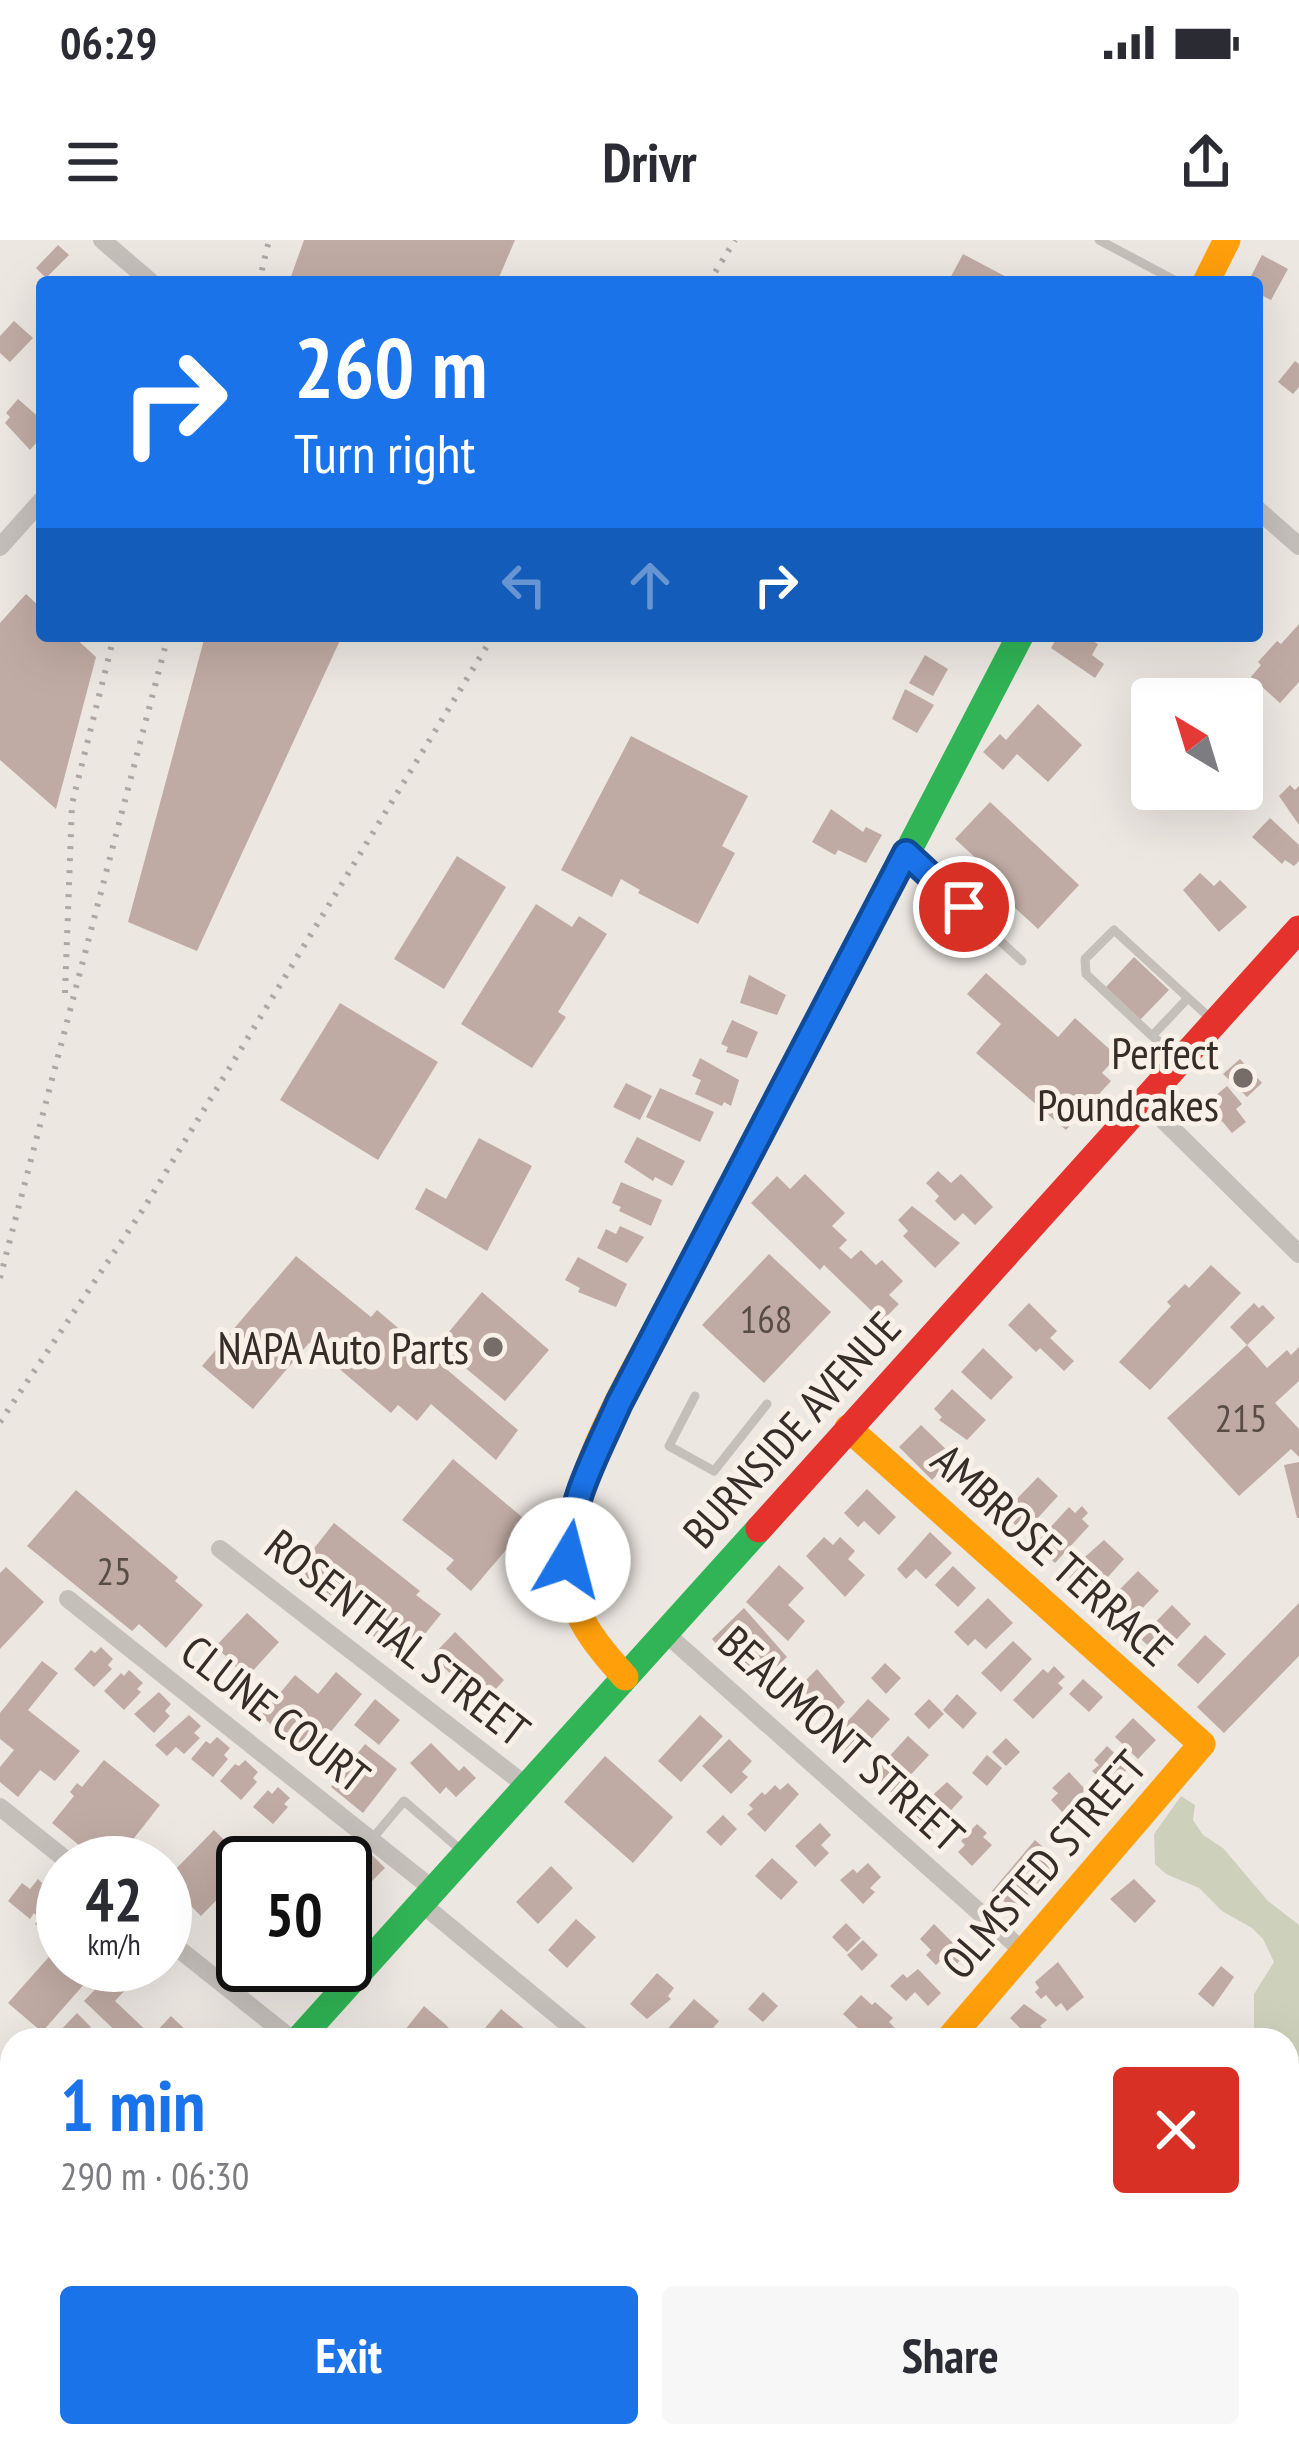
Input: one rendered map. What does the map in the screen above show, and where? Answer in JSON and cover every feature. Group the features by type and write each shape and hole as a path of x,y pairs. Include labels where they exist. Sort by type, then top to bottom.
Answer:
{"main road":[{"path":"1208,276 1227,240"},
{"path":"625,1677 579,1619 568,1585 568,1535 579,1490 619,1403 1017,642"},
{"name":"BURNSIDE AVENUE","path":"311,2028 1299,929"},
{"name":"AMBROSE TERRACE","path":"848,1427 1202,1744"},
{"name":"OLMSTED STREET","path":"958,2028 1202,1744"}],"street":[{"path":"102,240 144,276"},
{"path":"0,547 36,507"},
{"path":"1263,514 1299,546"},
{"path":"1145,1102 1299,1254"},
{"name":"ROSENTHAL STREET","path":"220,1549 528,1786"},
{"name":"CLUNE COURT","path":"68,1598 368,1836"},
{"name":"BEAUMONT STREET","path":"664,1632 1023,1951"},
{"path":"0,1807 36,1836"},
{"name":"CLUNE COURT","path":"372,1839 428,1897 574,2028"},
{"path":"192,1958 286,2028"}],"lane":[{"path":"1100,240 1167,276"},
{"path":"906,853 1022,961"},
{"path":"1182,1060 1086,974 1085,959 1114,930 1215,1023"},
{"path":"1152,1036 1188,998"},
{"path":"695,1396 669,1445 714,1471 767,1405"},
{"path":"372,1839 404,1802 466,1855"}],"green space":[{"path":"1181,1796 1195,1805 1193,1820 1203,1835 1223,1848 1268,1901 1299,1925 1299,2028 1254,2028 1254,1994 1274,1962 1263,1939 1222,1911 1199,1888 1155,1864 1154,1834"}],"building":[{"path":"304,240 515,240 500,276 291,276"},
{"path":"58,245 69,255 48,276 36,268"},
{"path":"963,254 1005,276 951,276"},
{"path":"1262,255 1288,269 1271,300 1263,296 1263,276 1251,276"},
{"path":"14,321 33,338 10,362 0,353 0,336"},
{"path":"1295,361 1299,387 1293,394 1278,382"},
{"path":"18,399 36,415 36,443 30,450 5,423 10,417 6,413"},
{"path":"26,594 36,603 36,642 80,642 96,657 56,809 0,760 0,623"},
{"path":"1299,624 1299,682 1280,703 1263,688 1263,678 1251,677 1277,641 1281,644"},
{"path":"203,642 339,642 197,951 128,922"},
{"path":"1054,642 1094,642 1098,644 1092,655 1104,664 1095,678 1051,648"},
{"path":"925,655 948,669 933,696 909,683"},
{"path":"905,689 934,705 917,733 892,719"},
{"path":"1038,704 1082,745 1048,782 1017,754 1003,770 983,752 1000,734 1006,740"},
{"path":"631,736 748,796 722,846 735,853 698,924 621,879 612,897 561,870"},
{"path":"1290,785 1295,790 1299,786 1299,825 1279,796"},
{"path":"990,802 1079,885 1038,929 984,879 991,872 955,839"},
{"path":"831,809 863,832 866,827 882,835 866,863 838,850 835,855 812,842"},
{"path":"1270,818 1299,845 1299,861 1294,866 1285,860 1282,864 1252,837"},
{"path":"457,856 506,887 444,989 394,959"},
{"path":"1200,873 1214,886 1220,880 1247,907 1219,932 1183,890"},
{"path":"536,904 572,927 579,916 607,934 558,1012 566,1017 532,1068 461,1024"},
{"path":"1134,957 1169,990 1140,1020 1106,987"},
{"path":"986,973 1058,1037 1075,1018 1117,1056 1102,1073 1111,1081 1066,1130 976,1053 1001,1024 967,994"},
{"path":"749,975 786,995 777,1015 740,1003"},
{"path":"340,1003 438,1062 378,1160 280,1100"},
{"path":"732,1020 758,1032 747,1058 726,1052 728,1047 721,1044"},
{"path":"700,1058 739,1080 731,1106 695,1094 701,1080 692,1076"},
{"name":"Perfect Poundcakes","path":"1240,1059 1262,1083 1247,1097 1223,1074"},
{"path":"626,1083 652,1096 640,1120 613,1107"},
{"path":"1227,1086 1242,1104 1236,1109 1246,1122 1232,1133 1203,1106"},
{"path":"660,1088 714,1112 700,1142 646,1117"},
{"path":"637,1137 685,1161 672,1186 655,1177 653,1181 624,1162"},
{"path":"479,1138 532,1166 487,1251 415,1209 426,1188 446,1199"},
{"path":"938,1171 951,1183 961,1174 993,1207 975,1225 963,1213 955,1221 935,1201 939,1196 926,1183"},
{"path":"805,1174 845,1213 832,1226 847,1240 839,1248 851,1259 861,1250 876,1265 882,1260 903,1281 889,1295 899,1304 882,1321 824,1265 820,1270 751,1203 777,1176 790,1189"},
{"path":"621,1182 662,1200 651,1226 612,1203"},
{"path":"912,1206 960,1243 935,1268 903,1236 908,1231 898,1220"},
{"path":"620,1226 644,1237 627,1263 597,1248 606,1229 616,1234"},
{"path":"769,1254 831,1312 764,1383 702,1325"},
{"path":"296,1256 371,1317 377,1310 518,1430 496,1460 431,1404 417,1421 398,1405 391,1413 309,1343 253,1409 202,1366"},
{"path":"578,1257 627,1284 616,1307 578,1292 580,1288 565,1280"},
{"path":"1211,1265 1241,1293 1150,1390 1119,1362 1171,1306 1167,1302"},
{"name":"NAPA Auto Parts","path":"482,1292 549,1350 505,1401 438,1345"},
{"path":"1029,1303 1057,1331 1050,1338 1074,1361 1064,1371 1008,1325"},
{"path":"1254,1303 1259,1308 1263,1305 1275,1318 1247,1345 1230,1327"},
{"path":"1247,1345 1267,1368 1287,1350 1291,1355 1299,1347 1299,1381 1275,1403 1299,1429 1299,1457 1291,1449 1239,1496 1167,1418"},
{"path":"983,1348 1013,1377 991,1400 961,1372"},
{"path":"952,1389 986,1420 967,1440 939,1420 942,1417 934,1409"},
{"path":"921,1425 954,1457 932,1480 899,1447"},
{"path":"453,1459 529,1523 471,1591 446,1569 454,1560 402,1520"},
{"path":"1299,1462 1299,1518 1297,1518 1284,1465"},
{"path":"1038,1477 1058,1496 1024,1533 1003,1513"},
{"path":"867,1489 896,1517 879,1535 864,1521 858,1527 844,1513"},
{"path":"76,1490 178,1577 175,1581 203,1605 166,1648 139,1624 132,1631 27,1546"},
{"path":"1082,1506 1088,1513 1082,1519 1089,1526 1055,1563 1035,1544 1069,1507 1075,1513"},
{"path":"334,1523 420,1591 416,1595 441,1614 404,1660 363,1628 379,1610 348,1585 331,1605 293,1575"},
{"path":"930,1532 952,1553 926,1579 916,1569 906,1579 897,1569"},
{"path":"824,1537 833,1545 840,1537 855,1551 848,1559 865,1575 845,1597 806,1556"},
{"path":"1104,1540 1124,1559 1090,1597 1069,1578 1077,1564"},
{"path":"779,1565 804,1588 788,1605 805,1621 788,1641 746,1602"},
{"path":"953,1566 976,1588 958,1607 935,1585"},
{"path":"6,1567 44,1602 0,1649 0,1573"},
{"path":"1138,1571 1159,1591 1126,1625 1105,1604"},
{"path":"988,1598 1013,1623 986,1649 975,1639 968,1646 954,1632"},
{"path":"1299,1603 1299,1656 1224,1733 1197,1707"},
{"path":"1172,1605 1191,1624 1160,1657 1140,1638"},
{"path":"744,1608 787,1657 769,1674 757,1662 751,1669 740,1658 747,1651 741,1644 728,1656 712,1639"},
{"path":"247,1613 279,1642 248,1676 215,1647"},
{"path":"455,1632 504,1680 482,1704 432,1656"},
{"path":"1205,1635 1226,1654 1198,1684 1177,1665"},
{"path":"1013,1641 1032,1659 1001,1692 981,1673"},
{"path":"101,1647 113,1659 108,1665 112,1669 94,1687 74,1669 91,1650 95,1653"},
{"path":"42,1661 58,1673 28,1710 80,1751 55,1781 40,1770 18,1797 0,1782 0,1767 14,1750 0,1739 0,1713"},
{"path":"885,1663 901,1678 886,1694 871,1678"},
{"path":"1054,1666 1065,1677 1058,1683 1063,1688 1033,1719 1013,1700 1043,1669 1048,1673"},
{"path":"817,1669 845,1702 829,1719 798,1688"},
{"path":"129,1670 143,1683 124,1710 104,1691"},
{"path":"336,1672 362,1694 310,1757 261,1716 295,1675 318,1694"},
{"path":"1083,1679 1103,1697 1089,1712 1069,1694"},
{"path":"159,1692 171,1704 165,1711 170,1716 154,1733 134,1714"},
{"path":"957,1694 977,1713 963,1729 943,1710"},
{"path":"375,1699 400,1720 379,1745 354,1725"},
{"path":"868,1699 890,1719 854,1758 832,1738"},
{"path":"929,1699 944,1714 929,1729 914,1714"},
{"path":"189,1715 201,1726 194,1733 200,1738 184,1754 176,1747 167,1756 155,1745"},
{"path":"700,1715 723,1736 681,1782 658,1761"},
{"path":"1133,1718 1156,1740 1138,1759 1115,1737"},
{"path":"908,1736 929,1755 893,1794 872,1775"},
{"path":"217,1737 230,1748 224,1755 228,1759 213,1777 191,1759 206,1741 210,1744"},
{"path":"1006,1738 1020,1752 1006,1766 992,1752"},
{"path":"729,1739 752,1761 742,1772 748,1777 731,1794 702,1766"},
{"path":"431,1743 459,1771 464,1766 476,1778 456,1797 446,1787 440,1794 410,1763"},
{"path":"365,1744 397,1769 363,1813 331,1787"},
{"path":"1107,1746 1130,1768 1107,1785 1092,1771 1099,1765 1094,1760"},
{"path":"987,1755 1002,1768 987,1786 972,1773"},
{"path":"605,1756 673,1817 633,1863 564,1802"},
{"path":"104,1760 160,1805 136,1836 68,1836 52,1823 74,1796 70,1792 77,1783 82,1787"},
{"path":"245,1760 258,1772 253,1778 257,1782 241,1800 220,1781"},
{"path":"1069,1772 1097,1802 1081,1818 1072,1808 1065,1815 1051,1800 1058,1793 1052,1788"},
{"path":"947,1782 963,1797 932,1831 913,1813"},
{"path":"788,1783 799,1794 765,1832 747,1814 753,1809 749,1805 762,1792 765,1795 775,1785 780,1790"},
{"path":"278,1787 290,1798 273,1824 253,1807 268,1790 272,1794"},
{"path":"723,1815 737,1829 721,1846 706,1832"},
{"path":"820,1823 831,1835 821,1845 829,1853 815,1867 795,1846"},
{"path":"977,1824 992,1845 972,1866 958,1852 965,1845 961,1841"},
{"path":"214,1830 220,1836 216,1836 216,1901 201,1916 192,1907 192,1852"},
{"path":"1035,1840 1058,1860 1014,1910 992,1891"},
{"path":"372,1855 385,1868 372,1881"},
{"path":"772,1858 798,1882 781,1900 755,1876"},
{"path":"868,1863 881,1877 863,1904 840,1880"},
{"path":"551,1866 573,1888 538,1924 516,1902"},
{"path":"1134,1879 1156,1901 1135,1923 1110,1899"},
{"path":"36,1882 36,1915 30,1919 8,1901 22,1883 30,1889"},
{"path":"576,1919 596,1937 567,1968 548,1950"},
{"path":"846,1923 861,1938 847,1952 832,1937"},
{"path":"934,1924 965,1955 951,1970 926,1955 931,1950 920,1939"},
{"path":"863,1940 878,1955 862,1971 847,1955"},
{"path":"1058,1962 1084,1997 1067,2011 1061,2003 1056,2007 1046,1995 1041,1999 1035,1992 1039,1988 1035,1982"},
{"path":"1221,1966 1234,1977 1213,2007 1198,1994"},
{"path":"918,1969 941,1993 928,2006 915,1992 906,2001 890,1986"},
{"path":"36,1971 36,1992 77,1992 46,2028 37,2028 8,2003"},
{"path":"657,1973 674,1988 668,1996 671,1999 647,2019 630,2004"},
{"path":"93,1992 123,1992 115,2001 144,2028 112,2028 84,2001"},
{"path":"763,1992 778,2006 763,2022 748,2009"},
{"path":"861,1995 893,2018 889,2022 895,2028 858,2028 843,2014"},
{"path":"694,1999 719,2021 713,2028 668,2028"},
{"path":"1024,2004 1047,2020 1042,2028 1020,2028 1010,2018"},
{"path":"424,2006 449,2028 407,2028"},
{"path":"501,2009 524,2028 485,2028"},
{"path":"77,2013 91,2027 90,2028 63,2028"},
{"path":"171,2016 184,2028 160,2028"}],"railway":[{"path":"260,276 269,240"},
{"path":"713,276 735,240"},
{"path":"65,993 72,804 112,642"},
{"path":"0,1278 166,642"},
{"path":"0,1422 144,1208 489,642"}],"traffic: fast":[{"path":"853,957 1017,642"},
{"path":"309,2028 759,1529"}],"traffic: slow":[{"path":"1209,276 1227,240"},
{"path":"625,1677 594,1640 570,1584 570,1533 579,1495 630,1377 853,957"},
{"path":"848,1428 1202,1744 958,2028"}],"traffic: jam":[{"path":"759,1529 1299,929"}],"place":[{"name":"Perfect Poundcakes","path":"1243,1078"},
{"name":"NAPA Auto Parts","path":"493,1347"}],"route":[{"path":"568,1560 568,1535 579,1490 619,1403 906,853 964,907"}]}
